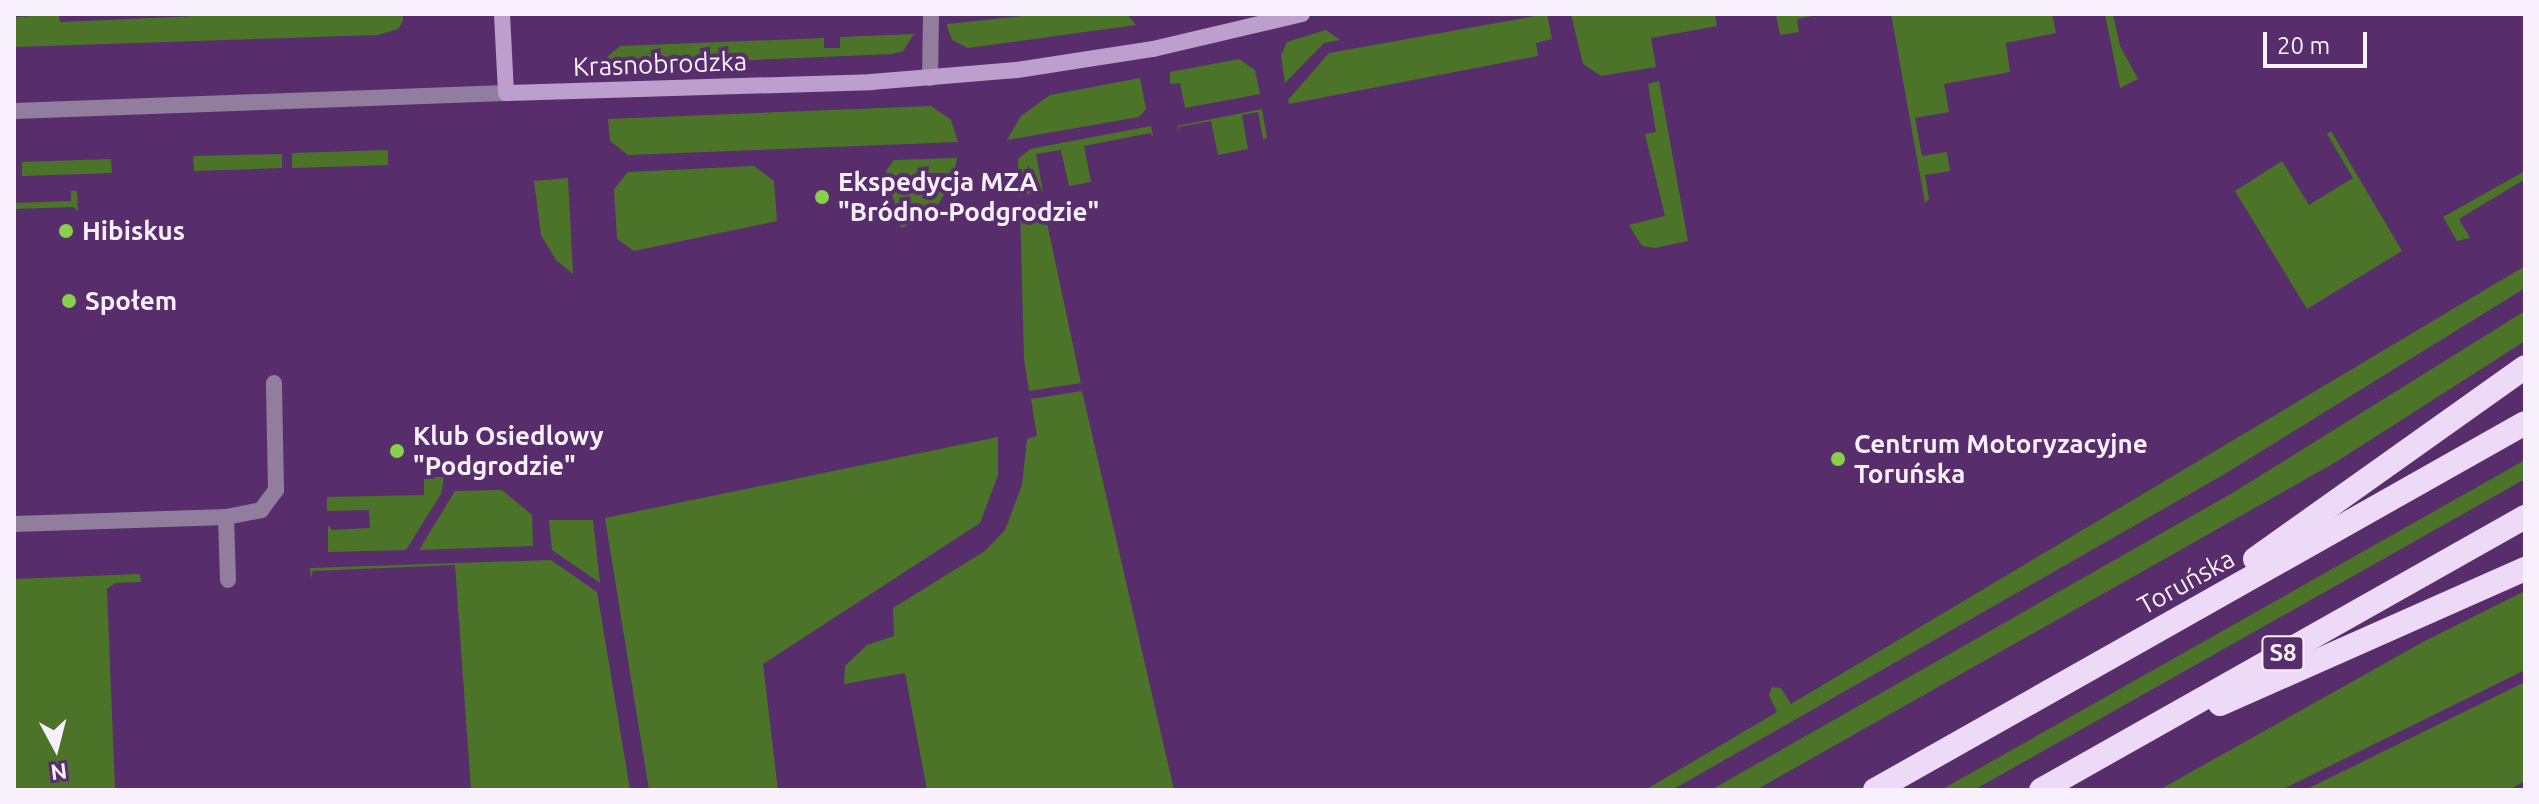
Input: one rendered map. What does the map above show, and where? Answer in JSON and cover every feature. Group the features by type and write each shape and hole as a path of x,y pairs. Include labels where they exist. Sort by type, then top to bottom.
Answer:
{"highway":[{"path":"2111,657 2233,575 2525,367"},
{"name":"Toruńska","path":"1875,790 2525,423"},
{"name":"S8","path":"2041,790 2525,517"},
{"path":"2041,790 2198,714 2525,569"}],"street":[{"path":"502,14 506,93"},
{"path":"930,78 931,14"},
{"name":"Krasnobrodzka","path":"14,111 930,78 1131,53 1302,14"},
{"path":"14,524 253,514 273,498 276,479 274,383"},
{"path":"226,517 228,580"}],"green space":[{"path":"241,14 402,14 403,21 398,29 378,35 14,47 14,17 59,15 60,22"},
{"path":"1041,14 1127,14 1136,25 968,48 952,40 947,24"},
{"path":"1547,14 1552,39 1536,43 1538,56 1289,104 1288,100 1329,53"},
{"path":"1571,14 1715,14 1717,26 1651,38 1656,67 1601,76 1583,64"},
{"path":"1776,14 1821,14 1797,19 1799,32 1780,35"},
{"path":"1891,14 2052,14 2056,33 2006,43 2010,72 1944,84 1949,112 1915,118 1922,156 1947,152 1950,171 1925,175 1929,199 1925,203"},
{"path":"2105,14 2113,14 2120,46 2138,79 2120,88"},
{"path":"1326,30 1340,40 1324,43 1285,83 1281,56 1287,42"},
{"path":"914,34 903,51 892,54 610,66 607,62 607,57 620,46 824,38 824,48 840,48 840,37"},
{"path":"1239,59 1255,70 1260,94 1185,108 1180,83 1170,84 1170,72"},
{"path":"1140,78 1146,109 1139,117 1007,140 1021,116 1050,95"},
{"path":"1659,81 1688,241 1655,248 1642,246 1629,225 1665,216 1645,134 1656,132 1648,84"},
{"path":"931,106 951,120 958,142 628,155 610,141 608,119"},
{"path":"1262,109 1267,138 1263,139 1258,112 1242,115 1248,149 1218,155 1211,121 1179,127 1180,131 1177,126"},
{"path":"1151,126 1153,136 1150,133 1084,146 1091,182 1069,186 1061,150 1036,154 1043,191 1019,196 1018,159 1030,149"},
{"path":"2331,131 2402,251 2307,309 2235,191 2282,161 2309,205 2353,178 2327,134"},
{"path":"388,150 388,165 292,168 292,153"},
{"path":"282,154 282,168 194,171 193,156"},
{"path":"957,158 953,179 938,205 916,222 901,228 886,171 894,160"},
{"path":"111,159 112,173 22,176 22,162"},
{"path":"754,166 774,181 777,221 634,251 617,239 614,189 628,172"},
{"path":"2525,171 2525,179 2459,219 2470,238 2457,241 2443,217"},
{"path":"568,178 573,274 556,260 541,235 534,181"},
{"path":"71,191 77,191 78,211 73,207 14,209 14,203 71,201"},
{"path":"1043,204 1081,383 1029,391 1024,359 1020,207"},
{"path":"2525,266 2525,288 2223,475 1672,790 1645,790 1777,712 1769,695 1772,687 1781,688 1791,704"},
{"path":"2525,311 2525,341 2336,462 1756,790 1711,790 2234,492"},
{"path":"1082,391 1174,790 927,790 905,673 844,684 845,666 867,645 894,636 893,608 985,551 1005,530 1022,485 1027,439 1037,436 1031,399"},
{"path":"998,437 998,475 980,523 763,664 778,790 649,790 605,518"},
{"path":"2525,460 2525,479 1974,790 1941,790"},
{"path":"424,477 444,477 441,494 406,550 328,552 328,525 332,530 370,528 369,510 327,511 327,497 424,495"},
{"path":"502,490 532,515 533,546 419,550 455,491"},
{"path":"549,520 593,520 600,583 552,550"},
{"path":"551,560 597,592 630,790 471,790 455,565 313,571 311,578 310,568"},
{"path":"140,574 141,582 115,583 107,589 115,790 14,790 14,579"},
{"path":"2525,591 2525,670 2281,790 2159,790 2423,642"},
{"path":"2525,682 2525,781 2509,790 2305,790"}],"place":[{"name":"Ekspedycja MZA \"Bródno-Podgrodzie\"","path":"822,197"},
{"name":"Hibiskus","path":"66,231"},
{"name":"Społem","path":"69,301"},
{"name":"Klub Osiedlowy \"Podgrodzie\"","path":"397,451"},
{"name":"Centrum Motoryzacyjne Toruńska","path":"1838,459"}]}
